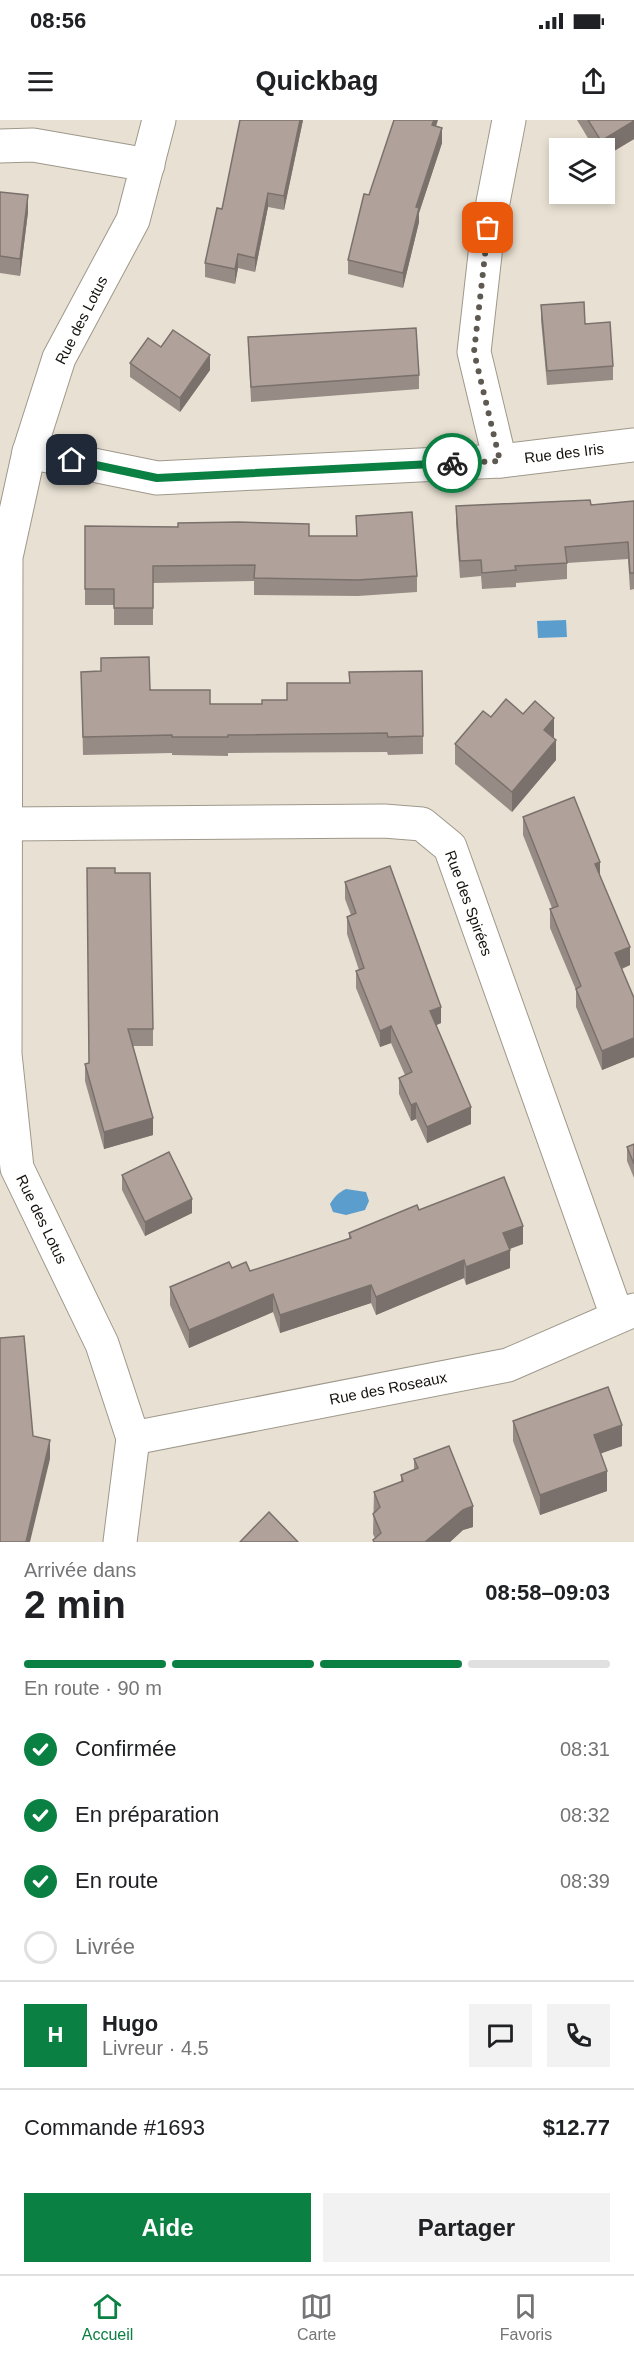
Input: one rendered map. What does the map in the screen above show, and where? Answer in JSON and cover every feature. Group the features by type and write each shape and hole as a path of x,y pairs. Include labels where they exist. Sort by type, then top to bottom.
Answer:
{"street":[{"name":"Rue des Lotus","path":"120,1542 133,1438 102,1344 17,1168 5,1054 6,557 29,452 59,358 133,220 159,120"},
{"path":"500,461 474,352 488,228 509,120"},
{"path":"0,146 33,145 148,165"},
{"name":"Rue des Iris","path":"29,452 157,478 500,461 634,445"},
{"name":"Rue des Spirées","path":"6,824 384,821 422,824 450,847 625,1313"},
{"name":"Rue des Roseaux","path":"133,1438 508,1365 625,1313"}],"water":[{"path":"566,620 567,637 538,638 537,621"},
{"path":"346,1189 366,1192 369,1201 365,1210 346,1215 333,1212 330,1204"}],"building":[{"path":"240,120 300,120 284,196 268,193 255,258 238,254 235,269 205,263 217,208 222,209"},
{"path":"394,120 434,120 432,125 442,128 416,207 419,208 403,273 348,260 364,194 369,195"},
{"path":"588,120 634,120 606,138 599,138"},
{"path":"0,192 28,195 20,259 0,256"},
{"path":"584,302 585,324 610,322 613,366 547,371 541,305"},
{"path":"416,328 419,375 251,387 248,337"},
{"path":"173,330 210,355 180,398 130,363 148,338 161,347"},
{"path":"590,500 591,505 634,501 634,573 630,573 628,542 565,547 567,563 515,566 516,570 482,573 481,560 460,561 456,506"},
{"path":"412,512 417,576 358,580 254,578 255,565 153,566 153,608 114,608 114,589 85,589 85,526 178,527 178,523 238,522 309,524 309,536 357,536 356,516"},
{"path":"149,657 150,690 210,690 210,704 262,704 262,700 287,700 287,683 350,683 349,672 422,671 423,736 388,737 387,733 228,735 228,737 172,737 172,735 83,737 81,672 101,671 101,658"},
{"path":"506,699 523,714 535,701 554,718 544,730 556,740 512,792 455,744 483,711 491,717"},
{"path":"574,797 600,862 595,864 630,947 615,953 634,998 634,1038 602,1051 576,989 581,986 550,909 558,906 523,817"},
{"path":"390,866 441,1007 430,1011 471,1107 427,1127 416,1103 411,1105 399,1078 412,1072 391,1026 380,1031 356,971 364,968 347,917 356,913 345,882"},
{"path":"87,868 115,868 115,873 150,873 153,1029 128,1029 153,1118 104,1132 85,1064 89,1063"},
{"path":"634,1144 634,1164 627,1147"},
{"path":"169,1152 192,1199 145,1222 122,1175"},
{"path":"504,1177 523,1226 503,1233 510,1250 466,1267 464,1260 376,1297 371,1285 280,1315 273,1294 189,1330 170,1287 229,1262 232,1268 246,1262 250,1271 351,1238 349,1233 417,1205 419,1210"},
{"path":"24,1336 33,1436 50,1440 26,1542 0,1542 0,1338"},
{"path":"608,1387 622,1425 594,1435 607,1471 540,1495 513,1421"},
{"path":"449,1446 473,1506 463,1510 425,1542 374,1542 373,1540 381,1533 373,1514 380,1507 374,1492 403,1481 401,1475 418,1468 414,1459"},
{"path":"269,1512 298,1542 240,1542"}],"way so far":[{"path":"452,463 500,461 474,352 488,228"}],"route":[{"path":"72,460 157,478 452,463"}]}
